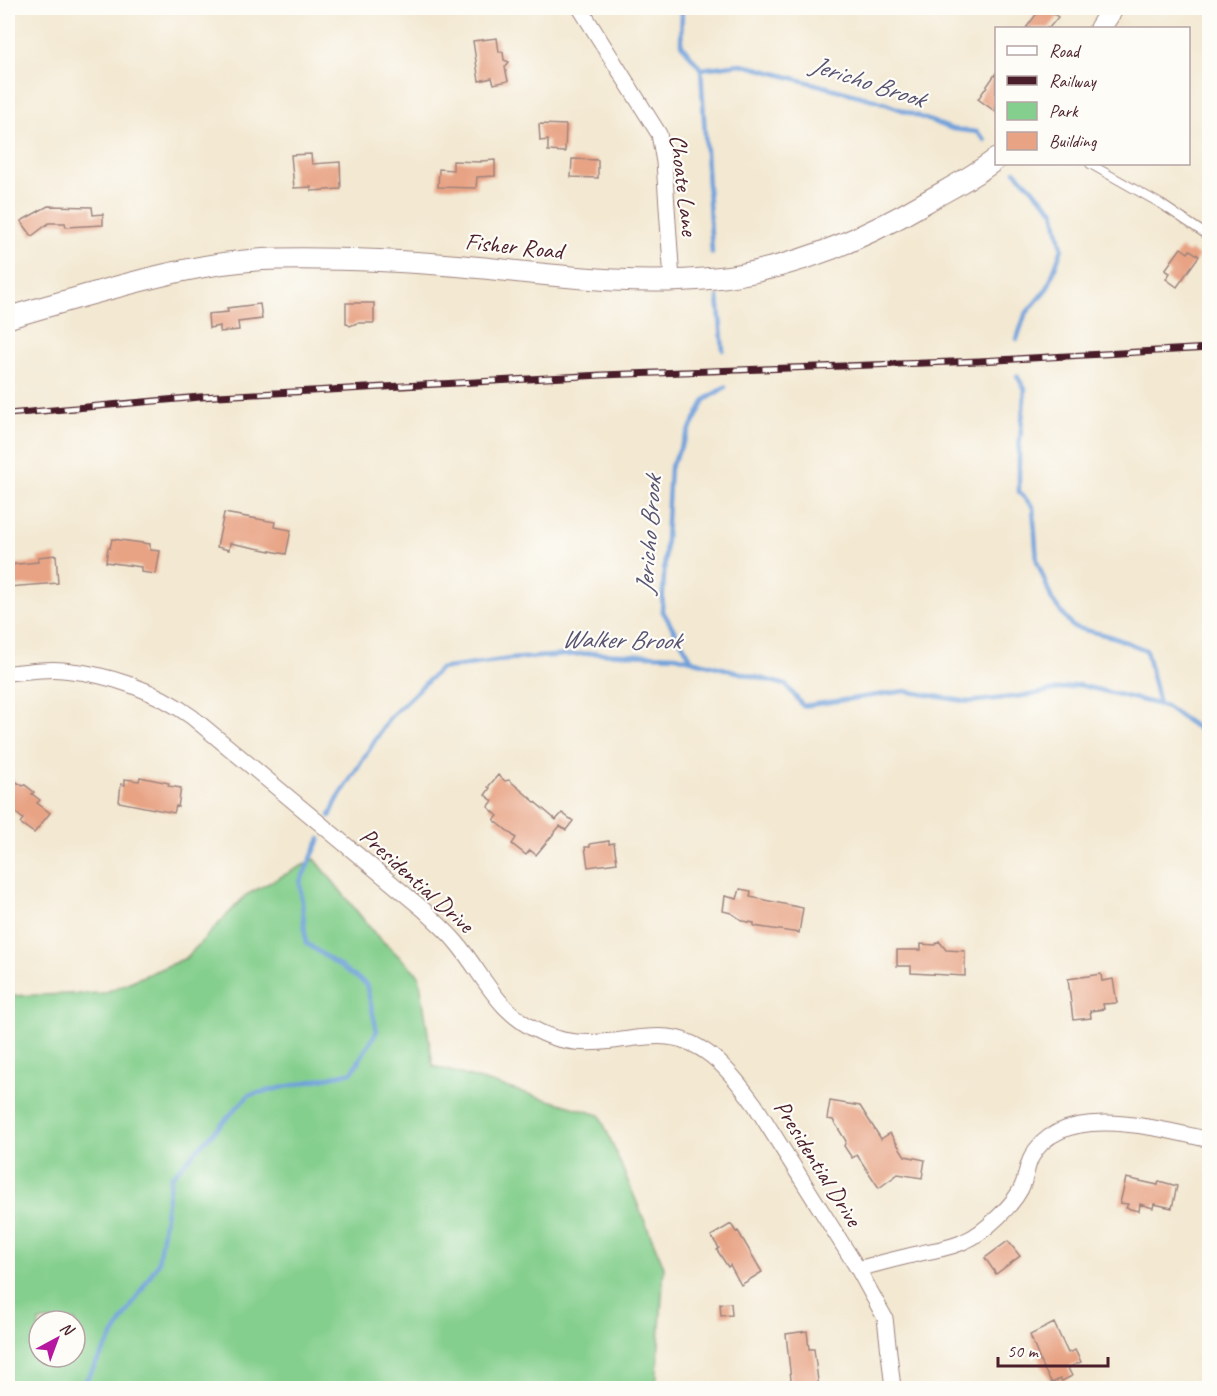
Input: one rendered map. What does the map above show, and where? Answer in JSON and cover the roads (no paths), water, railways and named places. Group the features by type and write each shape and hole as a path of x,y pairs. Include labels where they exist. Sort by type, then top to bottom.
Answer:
{"street":[{"name":"Choate Lane","path":"580,8 659,134 664,162 672,281"},
{"path":"1101,27 1113,8"},
{"name":"Fisher Road","path":"8,318 146,278 221,264 274,259 343,259 462,266 586,280 672,281 717,277 812,256 862,236 908,213 995,160"},
{"name":"Presidential Drive","path":"8,673 70,671 137,687 173,703 424,910 456,941 504,1008 519,1022 565,1042 595,1043 669,1037 686,1042 709,1054 736,1079 858,1269 885,1318 893,1389"},
{"path":"858,1269 966,1241 1015,1200 1023,1184 1030,1159 1042,1140 1059,1131 1090,1124 1123,1123 1209,1140"}],"lane":[{"path":"1092,165 1161,204 1209,237"}],"waterway":[{"name":"Jericho Brook","path":"680,8 682,10 681,44 701,69 741,64 878,101 952,129 977,132 985,140"},
{"name":"Jericho Brook","path":"701,69 712,253"},
{"name":"Jericho Brook","path":"1015,171 1054,211 1062,248 1048,287 1025,315 1017,339"},
{"name":"Jericho Brook","path":"718,297 723,350"},
{"name":"Jericho Brook","path":"1017,376 1025,389 1019,450 1019,492 1033,507 1037,561 1052,600 1073,627 1113,637 1146,650 1159,704"},
{"name":"Jericho Brook","path":"692,660 662,610 670,468 705,400 725,387"},
{"name":"Walker Brook","path":"330,816 336,802 389,718 440,669 510,659 595,653 676,656 786,685 803,706 905,691 969,702 1030,695 1079,685 1165,706 1210,737"},
{"name":"Walker Brook","path":"81,1388 158,1263 171,1177 249,1095 352,1072 377,1031 366,984 306,943 300,882 320,839"}],"railway":[{"path":"8,414 200,397 602,375 979,361 1210,348"}]}
